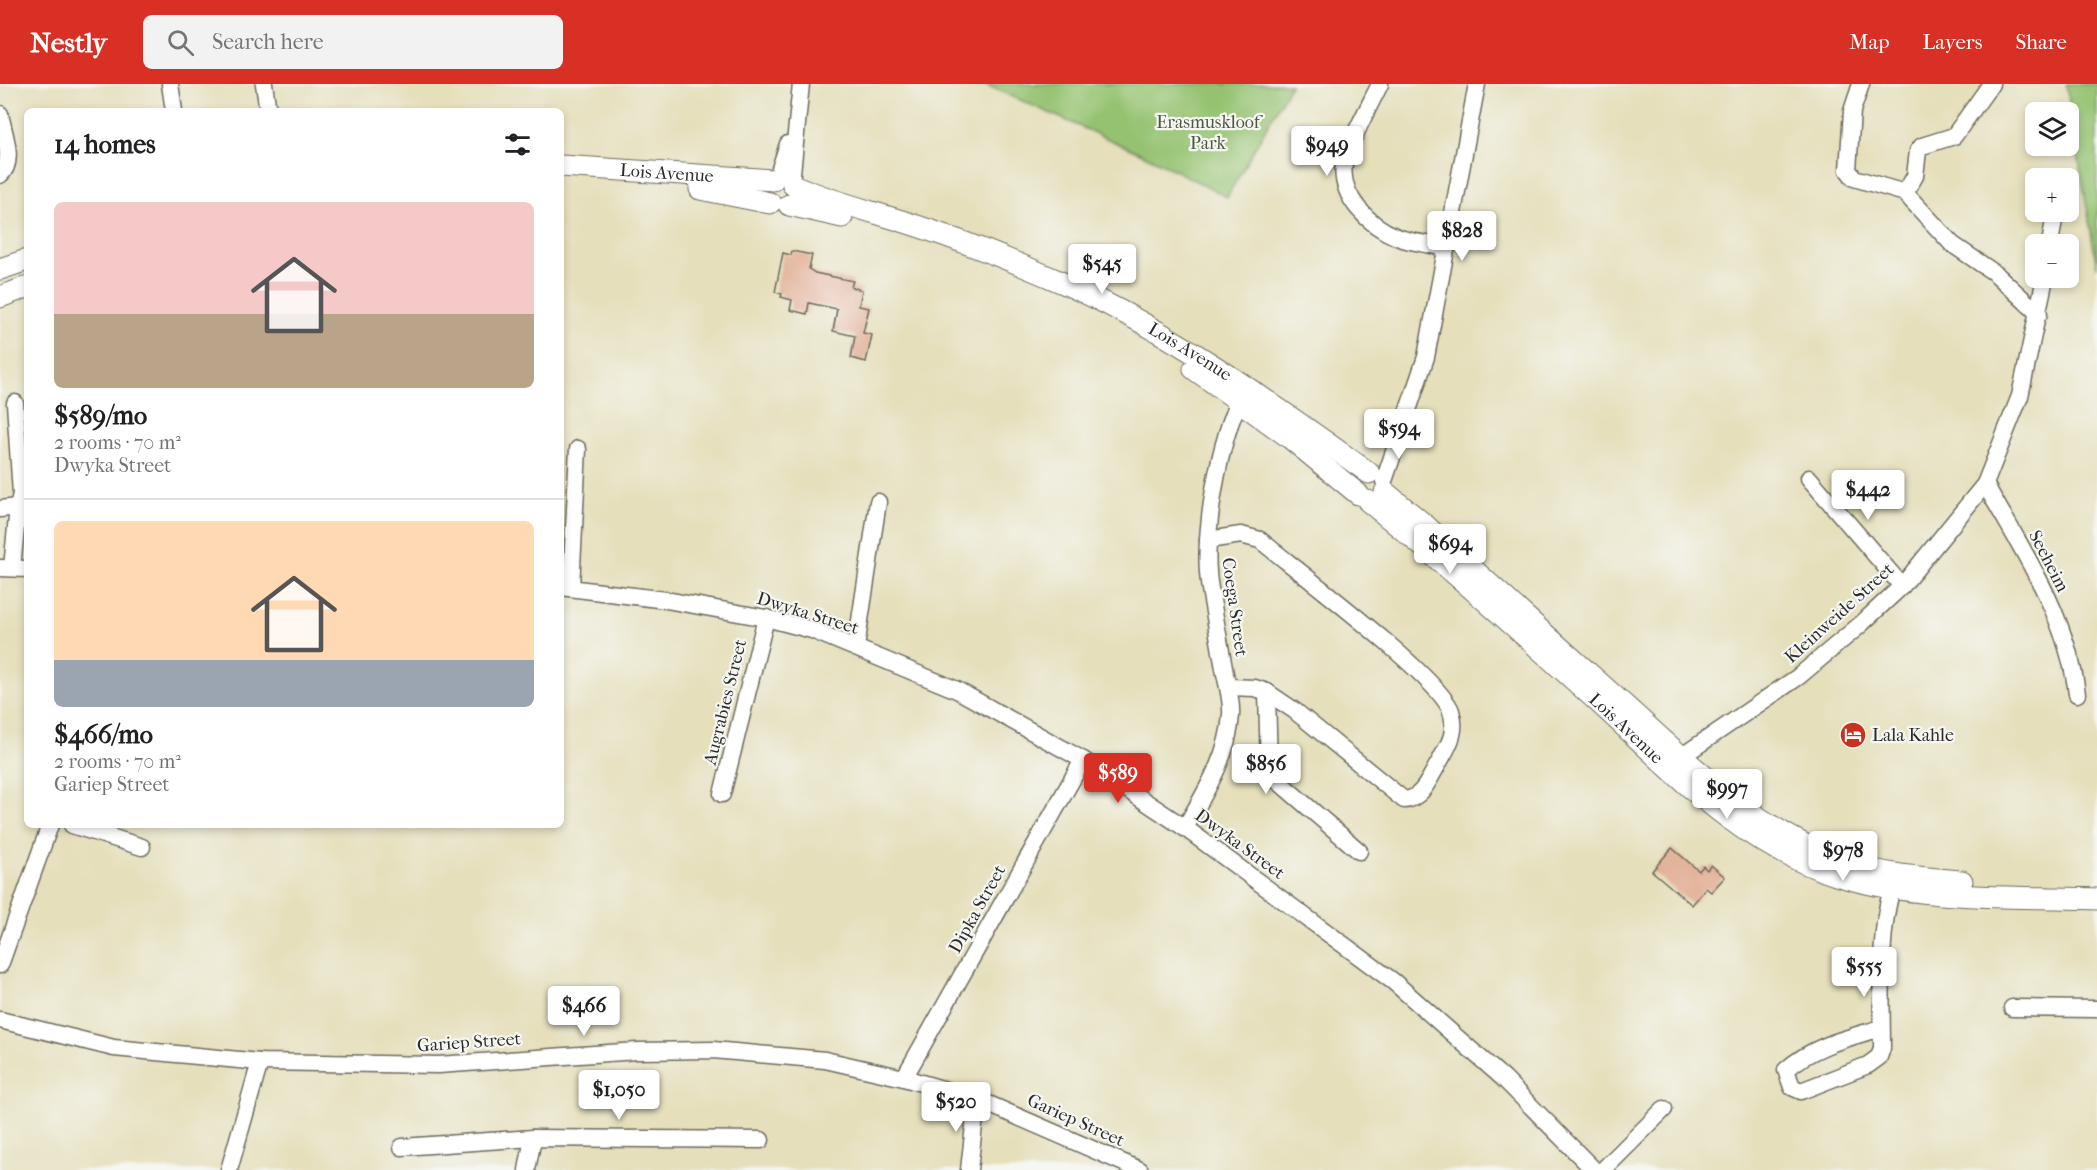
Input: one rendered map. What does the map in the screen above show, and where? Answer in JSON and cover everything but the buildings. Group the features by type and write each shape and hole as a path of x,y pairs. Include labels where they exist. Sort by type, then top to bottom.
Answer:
{"street":[{"path":"170,84 174,108"},
{"path":"264,84 268,108"},
{"path":"782,189 801,84"},
{"path":"1380,84 1344,163 1346,189 1354,203 1382,230 1400,238 1447,248"},
{"path":"1373,486 1391,441 1402,429 1426,357 1477,84"},
{"path":"1861,84 1852,111 1848,170 1854,178 1905,193 1952,244 1996,274 2039,314"},
{"path":"1905,193 1915,177 1918,151 1922,146 1954,136 1991,84"},
{"path":"0,114 8,156 6,167 0,175"},
{"name":"Lois Avenue","path":"564,165 782,189 866,223 996,267 1080,305 1243,394 1290,438 1373,486 1531,641 1674,762 1700,799 1750,834 1803,862 1834,874 1895,881 1972,896 2097,899"},
{"name":"Lois Avenue","path":"564,179 706,189 782,189"},
{"path":"0,269 24,261"},
{"path":"0,297 24,288"},
{"name":"Kleinweide Street","path":"1674,762 1798,677 1902,586 1985,484 2020,396 2043,288"},
{"name":"Coega Street","path":"1185,828 1223,757 1231,713 1209,586 1208,540 1224,446 1243,394"},
{"path":"13,568 21,494 15,403"},
{"path":"566,587 578,448"},
{"path":"1809,477 1902,586"},
{"name":"Seeheim","path":"1985,484 2046,595 2070,658 2077,694"},
{"path":"856,647 879,502"},
{"path":"0,509 18,507"},
{"path":"1208,540 1241,535 1260,540 1403,658 1445,700 1450,709 1454,737 1424,787 1411,799 1404,800 1391,793 1295,711 1267,692 1255,688 1228,687"},
{"name":"Dwyka Street","path":"566,587 666,600 766,618 812,630 957,690 1083,760 1185,828 1394,982 1504,1079 1594,1170"},
{"name":"Augrabies Street","path":"722,794 766,618"},
{"path":"1267,692 1269,770 1272,776 1359,851"},
{"name":"Dipka Street","path":"904,1078 1083,760"},
{"path":"0,965 49,828"},
{"path":"82,828 142,847"},
{"path":"1881,1028 1827,1045 1796,1061 1786,1070 1792,1087 1802,1091 1868,1065 1879,1057 1882,1048 1882,968 1895,881"},
{"name":"Lois Avenue","path":"1895,881 2097,885"},
{"path":"2012,1008 2097,1010"},
{"name":"Gariep Street","path":"0,1020 114,1048 260,1062 438,1065 626,1052 713,1050 825,1060 904,1078 977,1099 1140,1170"},
{"path":"230,1170 260,1062"},
{"path":"969,1170 977,1099"},
{"path":"1603,1170 1664,1109"},
{"path":"402,1147 533,1138 761,1140"},
{"path":"527,1170 533,1138"}],"green space":[{"name":"Erasmuskloof Park","path":"984,84 1291,84 1227,197 1151,158"},
{"path":"2066,84 2097,84 2097,267 2078,156 2079,102 2069,102"}],"place":[{"name":"Lala Kahle","path":"1853,735"}]}
